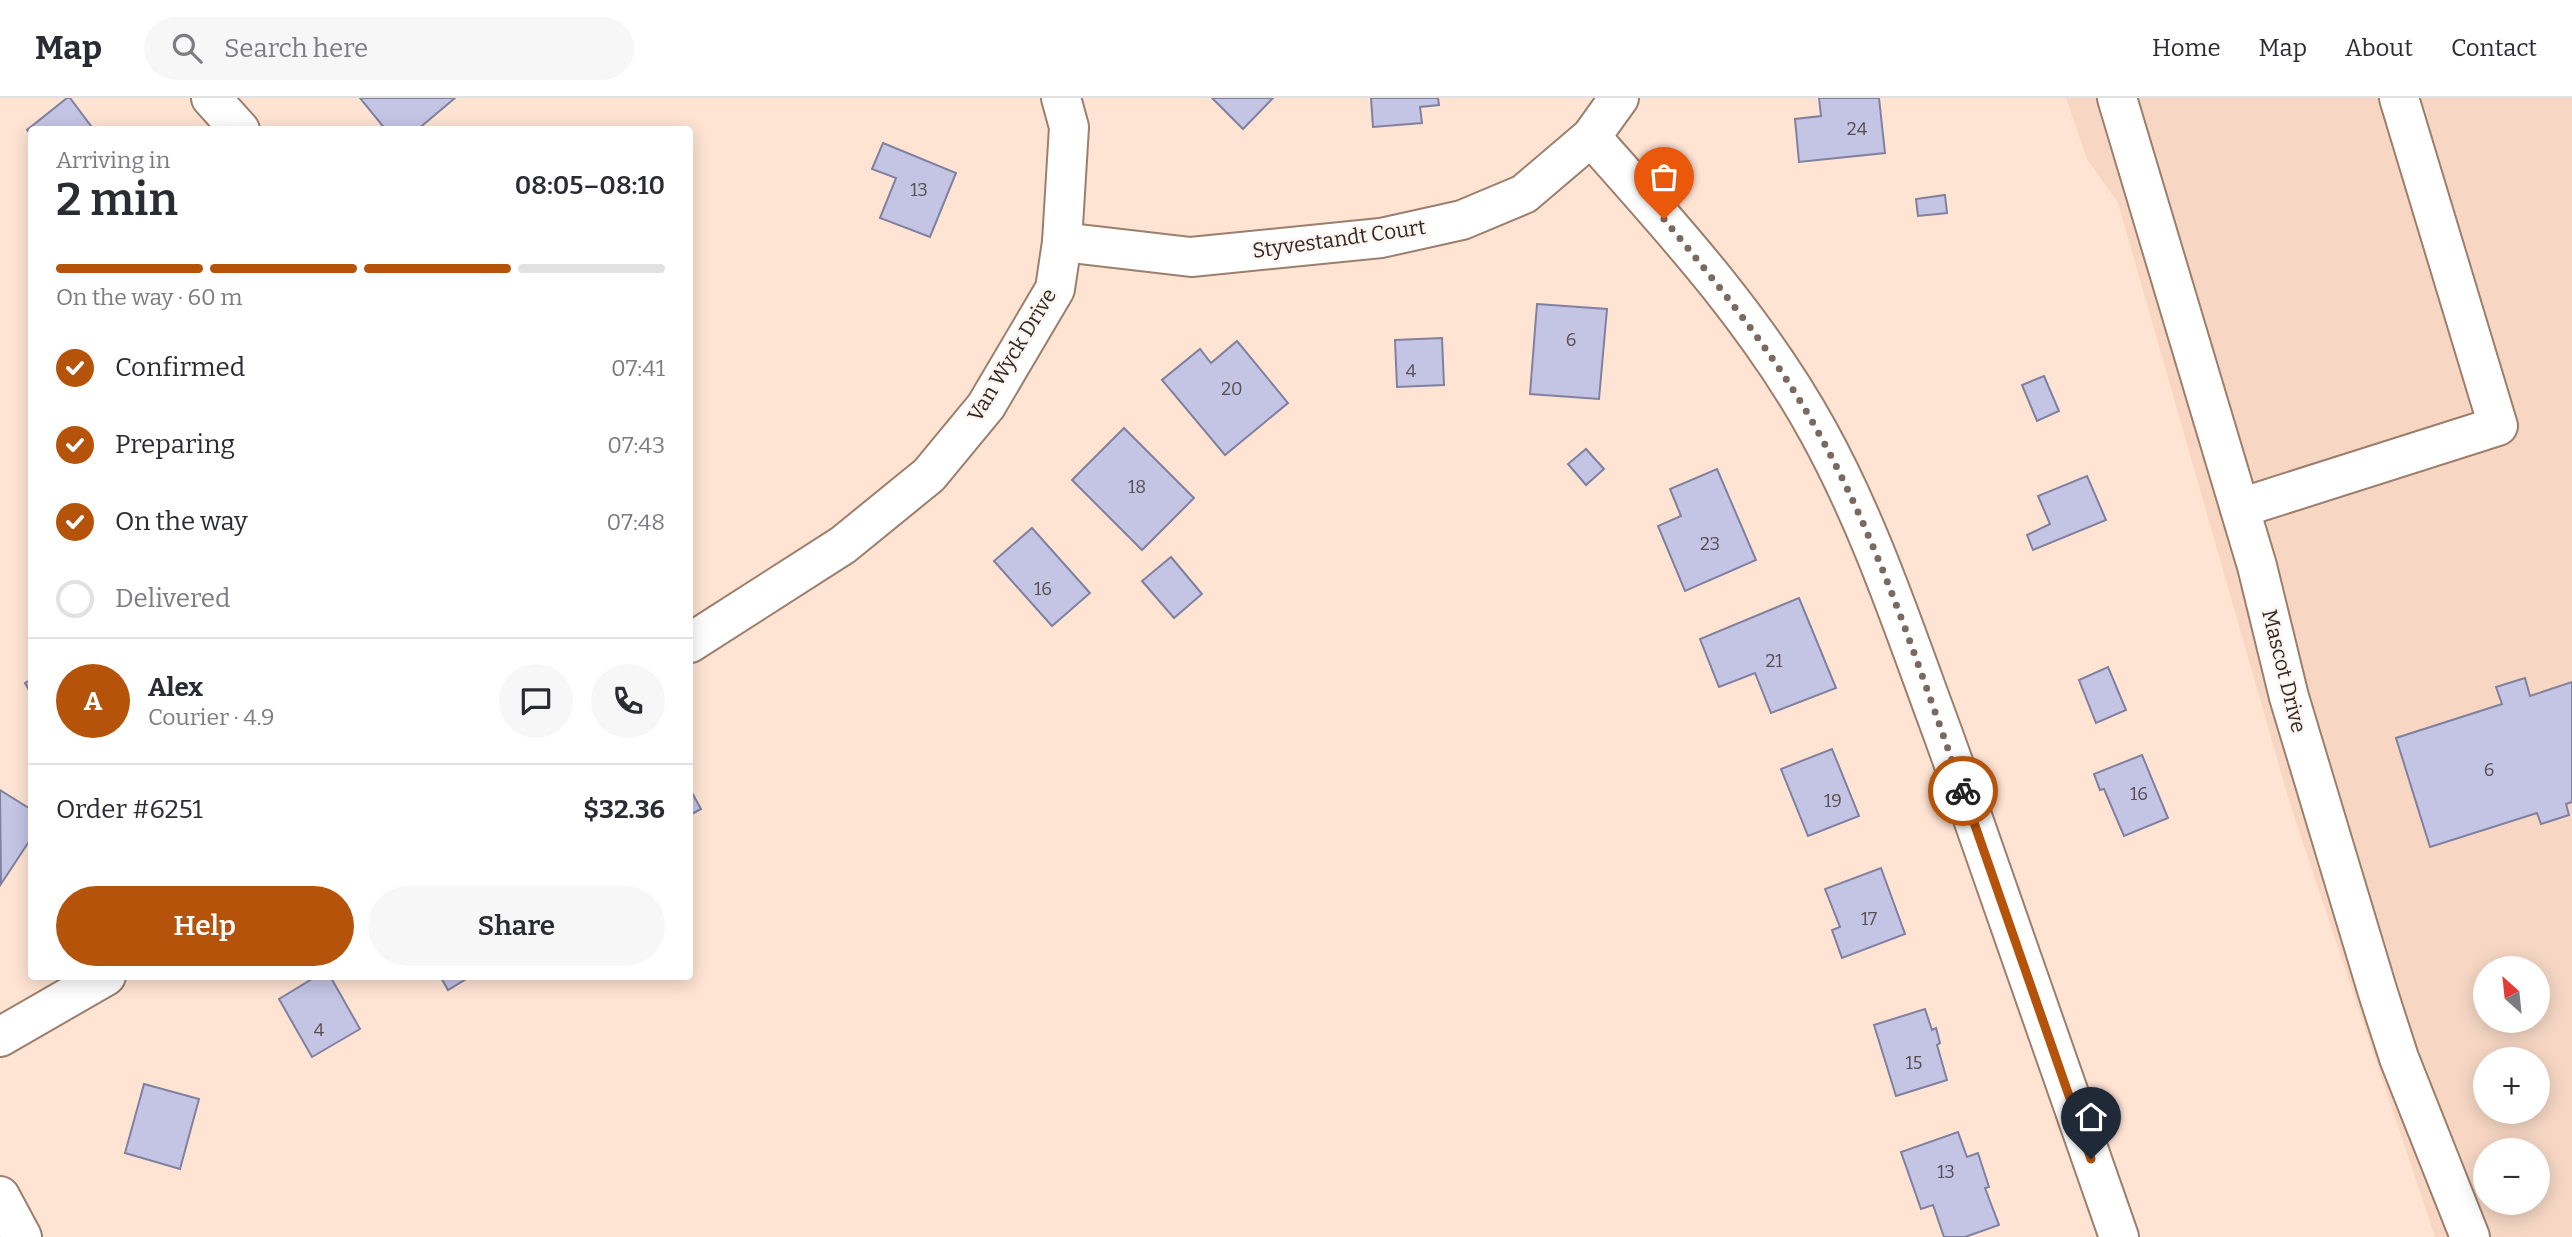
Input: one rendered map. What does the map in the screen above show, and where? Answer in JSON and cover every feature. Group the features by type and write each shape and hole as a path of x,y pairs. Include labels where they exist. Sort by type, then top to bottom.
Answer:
{"street":[{"path":"211,98 236,126"},
{"name":"Van Wyck Drive","path":"693,641 843,545 929,475 986,406 1055,289 1062,242 1069,127 1061,98"},
{"name":"Styvestandt Court","path":"1062,242 1191,257 1381,238 1462,220 1524,194 1591,138 1619,98"},
{"name":"Mascot Drive","path":"2117,98 2257,566 2289,697 2378,993 2399,1058 2470,1237"},
{"path":"2240,509 2497,426 2399,98"},
{"path":"1591,138 1664,219 1747,323 1817,429 1847,488 1898,612 1944,738 2119,1237"},
{"path":"0,1037 99,980"},
{"path":"0,1196 22,1237"}],"shaded area":[{"path":"2066,98 2572,98 2572,1237 2435,1237 2290,804 2118,203 2087,159"}],"building":[{"path":"70,98 91,126 32,126"},
{"path":"360,98 455,98 422,126 383,126"},
{"path":"1212,98 1273,98 1243,129"},
{"path":"1371,98 1438,98 1439,105 1420,107 1422,123 1373,127"},
{"path":"1819,98 1879,98 1885,153 1799,162 1795,119 1821,116"},
{"path":"883,143 956,173 930,237 880,218 896,178 872,169"},
{"path":"1945,195 1947,213 1918,216 1916,199"},
{"path":"1537,304 1607,309 1599,399 1530,394"},
{"path":"1442,338 1444,385 1397,387 1395,340"},
{"path":"1237,341 1288,403 1225,455 1162,380 1200,349 1211,363"},
{"path":"2044,376 2059,411 2037,421 2022,385"},
{"path":"1124,428 1194,498 1142,550 1072,480"},
{"path":"1586,449 1604,469 1586,485 1568,464"},
{"path":"1717,469 1756,560 1685,591 1658,526 1681,516 1670,489"},
{"path":"2087,476 2106,520 2033,550 2027,535 2050,524 2038,496"},
{"path":"1032,528 1090,593 1052,626 994,561"},
{"path":"1171,557 1202,594 1174,618 1142,581"},
{"path":"1799,598 1836,688 1771,713 1755,673 1719,687 1700,639"},
{"path":"2108,667 2126,710 2096,723 2079,680"},
{"path":"2525,678 2530,696 2572,682 2572,802 2566,804 2569,815 2541,824 2537,813 2430,847 2396,738 2502,704 2496,687"},
{"path":"1832,749 1859,816 1808,836 1781,769"},
{"path":"2142,755 2168,818 2124,836 2104,789 2100,790 2094,774"},
{"path":"0,790 28,808 28,843 1,884"},
{"path":"693,794 701,809 693,813"},
{"path":"1881,868 1905,934 1842,958 1832,930 1840,927 1825,889"},
{"path":"310,980 332,980 360,1029 312,1057 279,999"},
{"path":"442,980 464,980 448,990"},
{"path":"1925,1009 1932,1030 1936,1028 1940,1043 1937,1045 1947,1080 1896,1096 1874,1025"},
{"path":"144,1084 199,1099 180,1169 125,1153"},
{"path":"1958,1132 1967,1157 1978,1153 1989,1187 1985,1188 1999,1225 1965,1237 1944,1237 1933,1205 1921,1209 1901,1152"}],"way so far":[{"path":"1664,219 1747,323 1817,429 1875,552 1963,791"}],"route":[{"path":"1963,791 2091,1159"}]}
